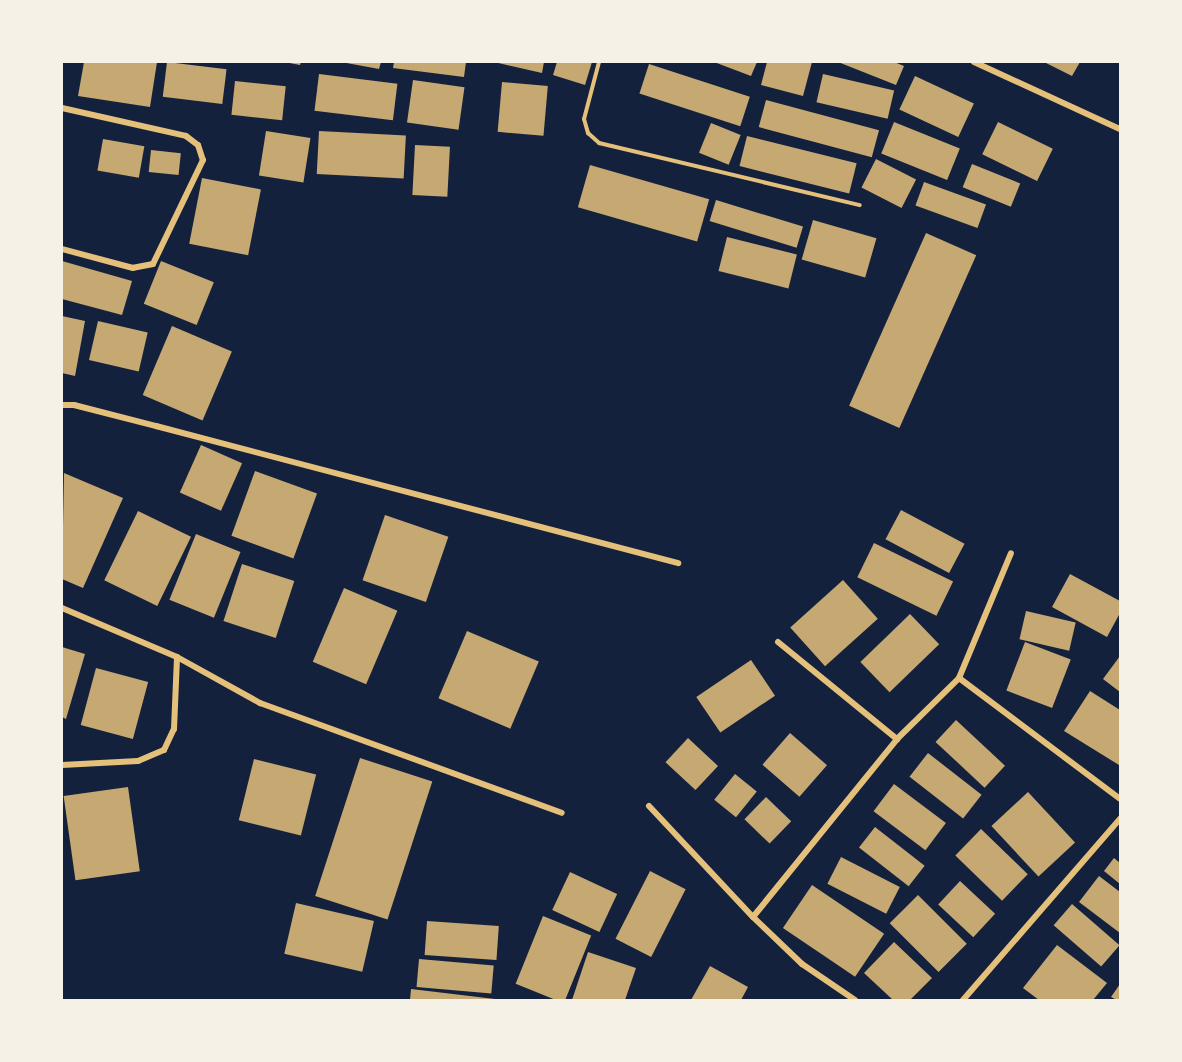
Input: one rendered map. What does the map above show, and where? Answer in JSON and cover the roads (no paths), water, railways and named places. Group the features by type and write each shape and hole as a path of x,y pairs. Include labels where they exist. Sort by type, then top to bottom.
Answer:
{"street":[{"path":"974,62 1120,129"},
{"path":"62,108 186,136 198,145 203,160 153,264 133,268 62,249"},
{"path":"62,405 74,405 678,563"},
{"path":"753,917 897,739 958,678 1011,553"},
{"path":"62,608 177,657 260,703 562,813"},
{"path":"778,642 897,739"},
{"path":"62,765 138,761 164,750 174,729 177,657"},
{"path":"958,678 1120,799"},
{"path":"649,806 753,917 802,964 855,1000"},
{"path":"963,1000 1120,819"}]}
